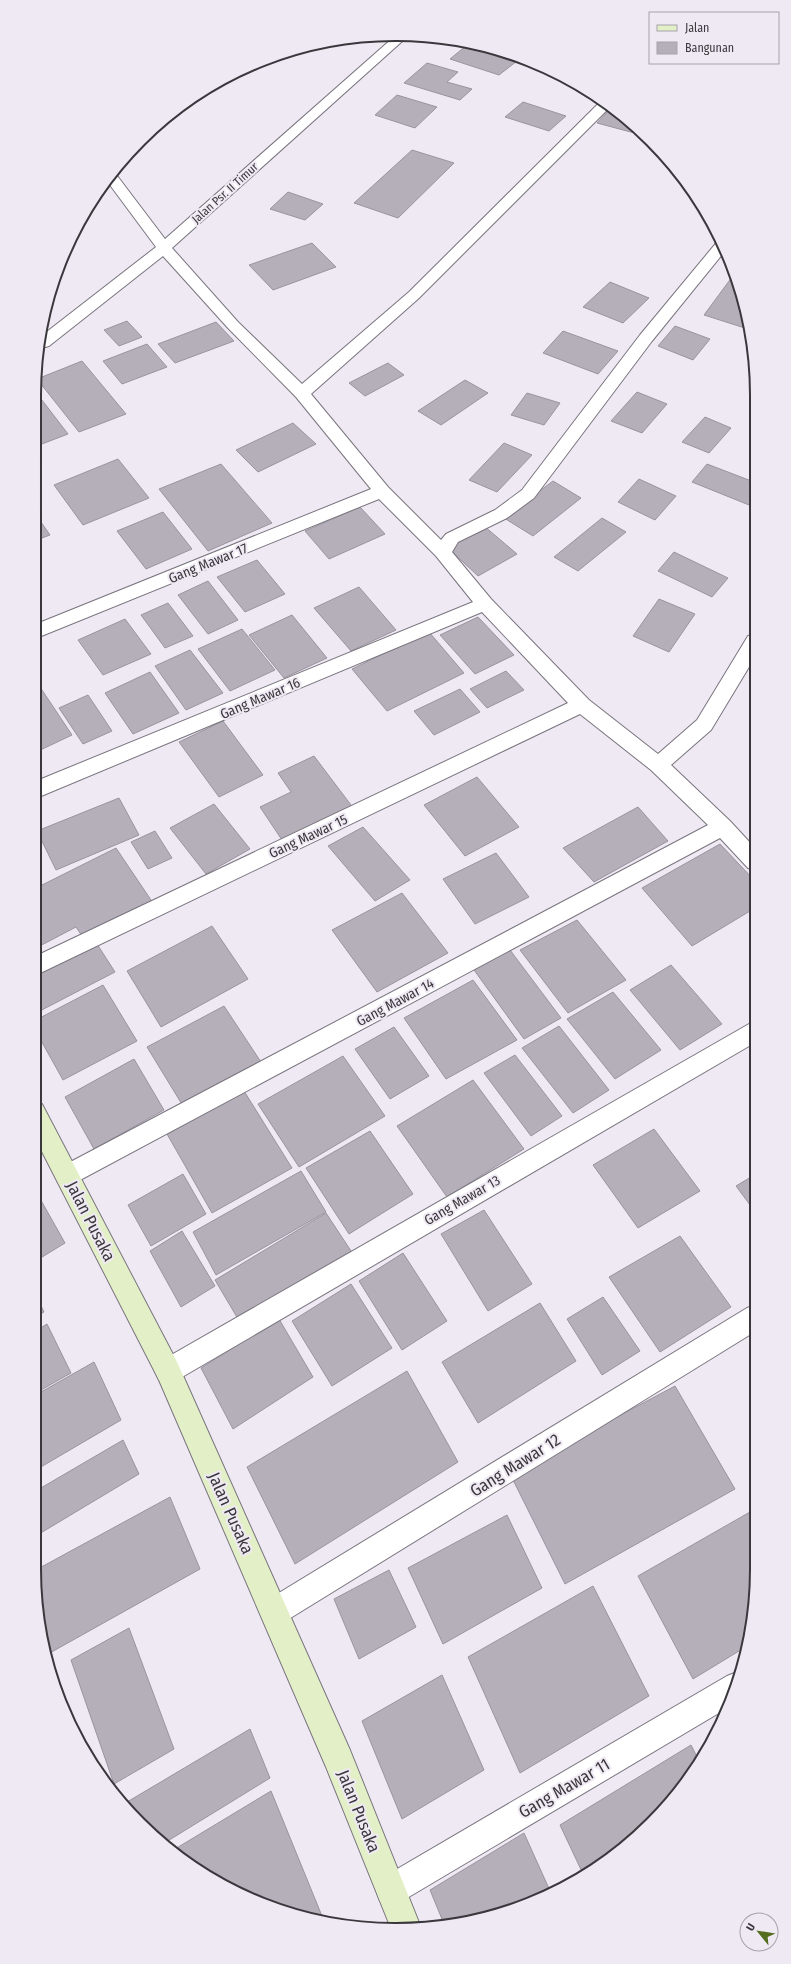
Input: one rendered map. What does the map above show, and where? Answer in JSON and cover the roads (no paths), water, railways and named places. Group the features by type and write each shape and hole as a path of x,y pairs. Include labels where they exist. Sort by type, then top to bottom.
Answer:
{"main road":[{"name":"Jalan Pusaka","path":"41,1126 168,1370 339,1762 404,1923"}],"street":[{"name":"Jalan Psr. II Timur","path":"45,341 164,248 396,41"},
{"path":"302,393 414,295 602,108"},
{"path":"114,181 164,248 233,325 302,393 382,491 442,552 485,604 582,706 658,765 723,828 750,857"},
{"path":"442,552 452,538 501,514 528,494 646,338 718,250"},
{"name":"Gang Mawar 17","path":"41,629 382,491"},
{"name":"Gang Mawar 16","path":"41,788 485,604"},
{"path":"658,765 704,725 750,649"},
{"name":"Gang Mawar 15","path":"41,964 582,706"},
{"name":"Gang Mawar 14","path":"67,1176 723,828"},
{"name":"Gang Mawar 13","path":"168,1370 750,1033"},
{"name":"Gang Mawar 12","path":"274,1612 750,1321"},
{"name":"Gang Mawar 11","path":"391,1890 728,1692"}]}
